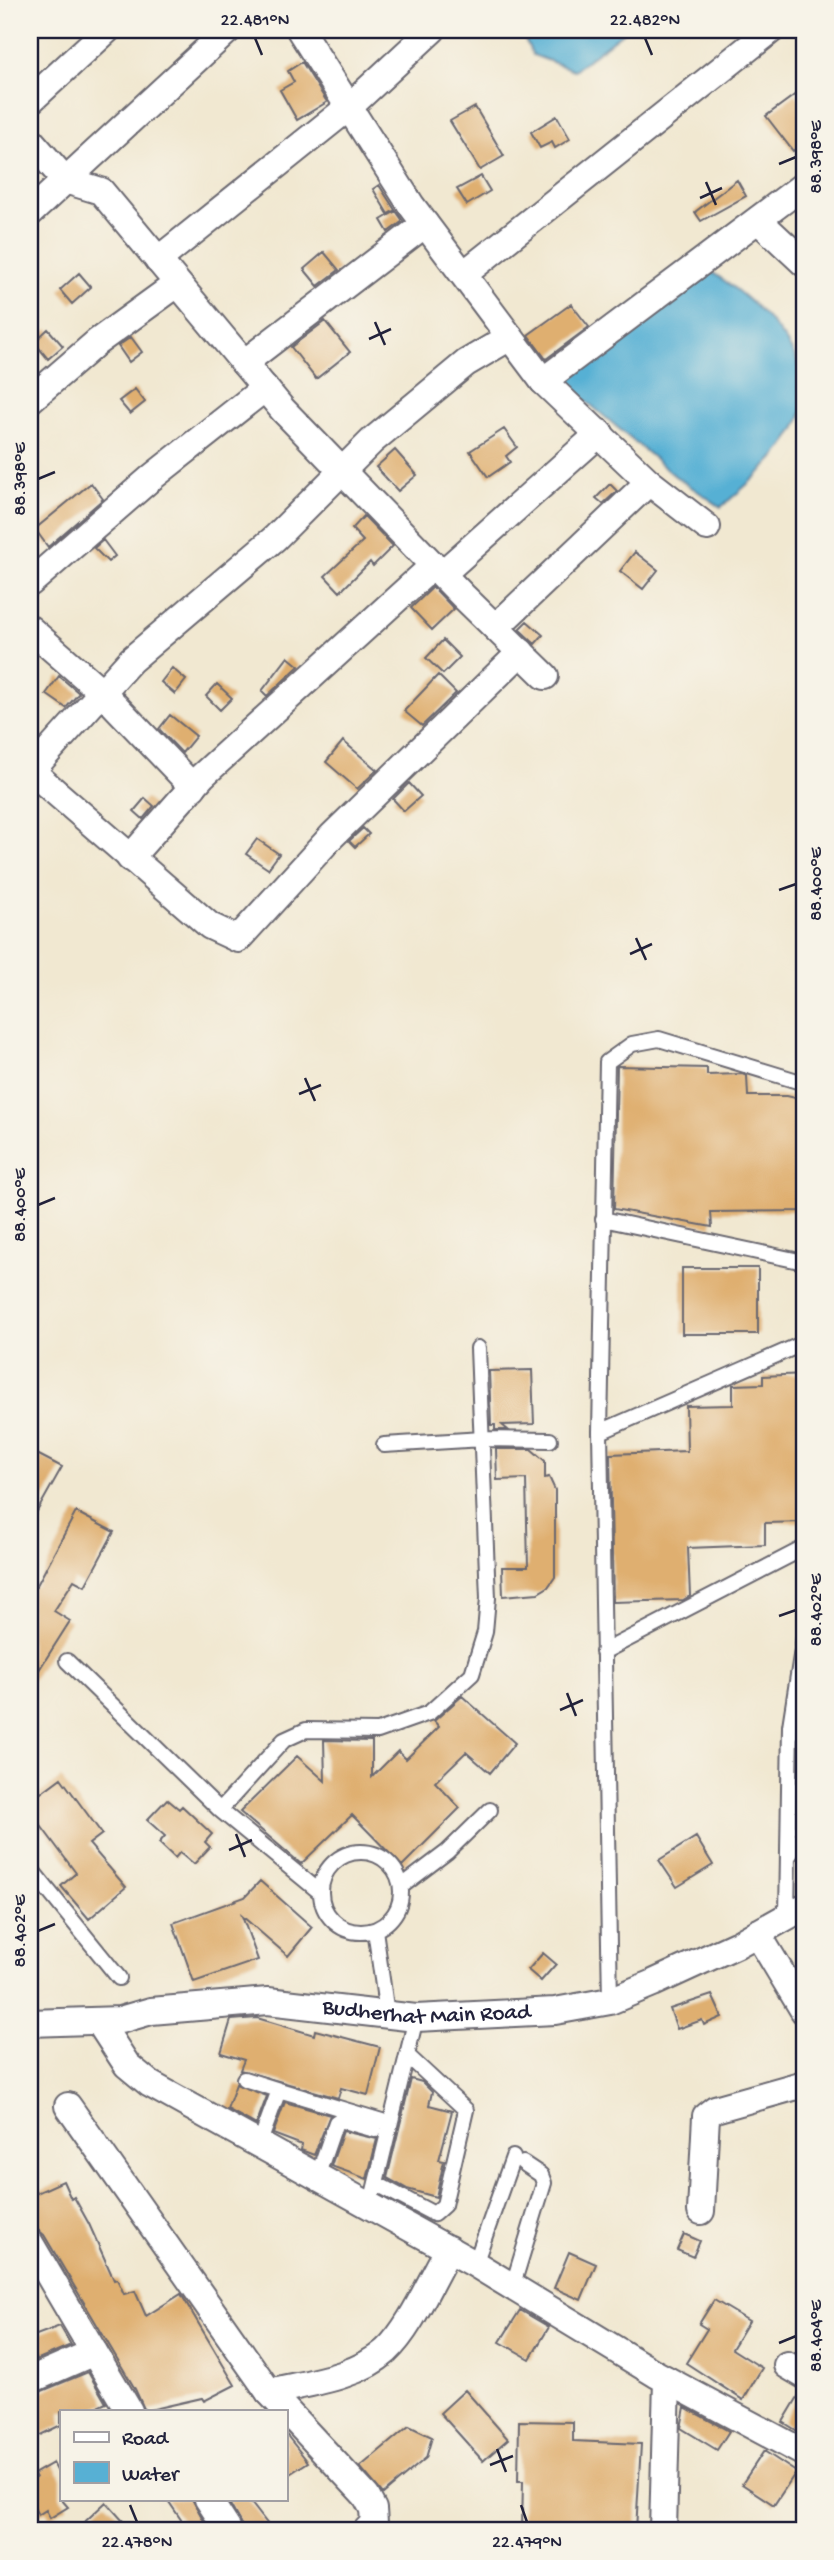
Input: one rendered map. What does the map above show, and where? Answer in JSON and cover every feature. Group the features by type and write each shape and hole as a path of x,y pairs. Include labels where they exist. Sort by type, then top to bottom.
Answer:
{"street":[{"path":"30,101 107,30"},
{"path":"30,213 229,30"},
{"path":"300,30 425,224 543,381 649,482 707,527"},
{"path":"158,260 349,107 432,30"},
{"path":"464,274 771,30"},
{"path":"30,140 65,180 101,191 265,388 342,472 545,676"},
{"path":"543,381 804,185"},
{"path":"758,220 804,263"},
{"path":"244,363 425,224"},
{"path":"30,400 97,342 177,284"},
{"path":"510,337 466,363 372,441 275,538 131,660 30,770 209,926 238,939 332,836 521,653"},
{"path":"30,583 151,478 265,388"},
{"path":"130,858 192,787 438,570 600,433"},
{"path":"496,627 649,482"},
{"path":"30,629 102,692 192,787"},
{"name":"Budherhat Main Road","path":"30,2023 99,2022 120,2020 151,2011 268,2001 416,2018 555,2011 610,2001 757,1933 795,1912"},
{"path":"757,1933 804,2011"},
{"path":"99,2022 121,2056 150,2084 317,2177 374,2195 449,2249 512,2288 667,2380 804,2453"},
{"path":"701,2211 706,2116 715,2109 804,2084"},
{"path":"68,2106 269,2392 286,2410"},
{"path":"30,2243 128,2410"},
{"path":"269,2392 358,2368 386,2351 405,2326 449,2249"},
{"path":"30,2380 93,2352"},
{"path":"663,2530 667,2380"},
{"path":"287,2411 366,2496 373,2509 374,2523 366,2530"},
{"path":"209,2500 228,2530"}],"lane":[{"path":"610,2001 600,1432 607,1062 617,1052 632,1044 659,1039 804,1083"},
{"path":"603,1219 804,1262"},
{"path":"600,1432 804,1343"},
{"path":"220,1810 284,1740 306,1730 378,1731 429,1713 471,1674 485,1632 488,1598 478,1348"},
{"path":"384,1445 483,1439 550,1440"},
{"path":"603,1653 804,1548"},
{"path":"795,1912 788,1857 790,1726 804,1637"},
{"path":"67,1661 220,1810 321,1893 329,1917 338,1926 363,1933 375,1930 396,1913 402,1886 447,1852 490,1810"},
{"path":"788,1857 804,1835"},
{"path":"321,1893 329,1867 339,1858 364,1851 389,1862 402,1886"},
{"path":"30,1868 119,1978"},
{"path":"375,1930 387,2014"},
{"path":"409,2057 467,2110 444,2205 434,2214 374,2195 409,2057 416,2018"},
{"path":"244,2080 379,2125 339,2120 336,2122 317,2177"},
{"path":"259,2145 279,2090"},
{"path":"475,2264 518,2160 541,2175 544,2183 512,2288"}],"water":[{"path":"520,30 626,30 574,70 533,55"},
{"path":"712,272 750,301 768,319 797,360 803,382 803,405 788,441 761,471 721,507 675,476 566,384 594,354 625,327"}],"building":[{"path":"302,62 327,102 297,120 280,90 294,82 288,71"},
{"path":"796,94 804,105 804,142 793,151 766,116"},
{"path":"475,107 504,156 480,170 450,121"},
{"path":"557,116 570,139 555,148 552,142 540,148 531,132"},
{"path":"481,176 490,191 467,205 457,189"},
{"path":"737,180 746,196 701,221 695,212"},
{"path":"379,185 395,210 388,214 373,189"},
{"path":"396,211 403,221 388,232 381,220"},
{"path":"324,252 339,270 318,286 304,269"},
{"path":"79,273 91,287 72,304 60,290"},
{"path":"571,304 589,327 546,359 528,335"},
{"path":"325,321 350,352 316,379 291,347"},
{"path":"48,329 63,346 48,359 34,342"},
{"path":"131,337 142,352 129,362 118,346"},
{"path":"135,389 145,402 130,414 119,401"},
{"path":"504,429 517,447 506,456 510,462 488,477 470,451"},
{"path":"395,450 417,475 398,491 376,467"},
{"path":"91,483 103,499 48,547 35,529"},
{"path":"610,484 617,491 603,504 596,498"},
{"path":"364,516 393,546 373,566 370,562 340,592 325,576 363,541 352,529"},
{"path":"103,540 115,556 108,562 94,548"},
{"path":"635,552 658,570 643,589 620,571"},
{"path":"433,587 454,609 432,630 411,608"},
{"path":"527,621 543,635 535,644 519,629"},
{"path":"443,640 460,657 443,674 426,658"},
{"path":"288,657 299,666 267,696 262,691"},
{"path":"172,668 186,680 175,694 161,682"},
{"path":"438,675 456,693 422,726 404,711"},
{"path":"59,676 79,693 66,708 46,694"},
{"path":"217,684 232,698 220,710 206,696"},
{"path":"170,715 196,736 182,753 159,729"},
{"path":"343,741 377,770 357,789 326,762"},
{"path":"409,783 421,796 404,811 393,799"},
{"path":"145,798 154,806 143,819 134,811"},
{"path":"363,828 369,834 355,847 349,841"},
{"path":"257,839 279,854 268,869 246,854"},
{"path":"617,1066 707,1068 707,1075 742,1074 747,1076 748,1096 787,1096 804,1100 804,1211 711,1212 712,1227 614,1209"},
{"path":"682,1268 758,1268 758,1334 682,1334"},
{"path":"532,1370 534,1424 502,1425 508,1430 495,1430 495,1425 491,1425 489,1371"},
{"path":"804,1374 804,1522 765,1523 765,1545 688,1548 690,1596 683,1600 613,1602 610,1454 687,1451 686,1406 733,1405 733,1385 763,1384 763,1376"},
{"path":"496,1449 531,1449 545,1461 545,1478 549,1477 555,1490 555,1577 548,1587 538,1593 503,1596 502,1567 528,1567 526,1479 497,1480"},
{"path":"35,1453 62,1467 30,1524 30,1466"},
{"path":"76,1512 114,1532 85,1586 74,1580 54,1611 70,1621 30,1684 30,1584 36,1587"},
{"path":"462,1696 515,1743 490,1773 466,1752 435,1782 460,1808 402,1866 352,1815 301,1864 240,1812 297,1756 325,1781 324,1740 372,1741 372,1777 398,1751 406,1759 439,1727 434,1721"},
{"path":"61,1778 102,1834 89,1844 126,1887 89,1919 61,1886 76,1873 30,1811 30,1801"},
{"path":"167,1799 179,1809 182,1806 212,1834 205,1842 210,1847 194,1864 180,1852 175,1858 159,1843 165,1836 147,1820"},
{"path":"696,1837 713,1865 677,1887 659,1860"},
{"path":"260,1881 312,1927 288,1956 242,1916 258,1960 194,1982 173,1923 245,1897"},
{"path":"543,1953 556,1964 541,1981 528,1970"},
{"path":"712,1995 722,2017 704,2025 702,2020 677,2029 670,2009"},
{"path":"257,2018 314,2035 315,2030 380,2047 368,2095 341,2088 338,2098 240,2070 244,2060 221,2053 231,2020"},
{"path":"411,2079 422,2082 432,2092 429,2105 452,2111 439,2160 444,2161 436,2197 407,2189 387,2178"},
{"path":"236,2084 267,2096 256,2125 227,2109"},
{"path":"285,2102 330,2115 314,2155 301,2150 302,2145 273,2134"},
{"path":"343,2131 377,2139 367,2179 331,2166"},
{"path":"63,2181 71,2199 74,2197 89,2224 114,2280 117,2279 124,2294 135,2291 146,2316 181,2294 235,2385 204,2401 202,2398 145,2410 135,2389 44,2235 30,2223 30,2196"},
{"path":"684,2234 700,2241 693,2257 677,2250"},
{"path":"569,2252 596,2264 581,2300 554,2288"},
{"path":"714,2300 749,2321 732,2349 762,2368 743,2400 686,2363 707,2329 699,2324"},
{"path":"520,2310 549,2327 530,2359 500,2342"},
{"path":"60,2326 71,2345 36,2360 31,2348 35,2346 31,2337"},
{"path":"88,2372 106,2403 91,2410 60,2410 60,2425 30,2440 30,2396"},
{"path":"465,2390 508,2439 483,2461 440,2413"},
{"path":"802,2390 804,2391 804,2435 783,2422"},
{"path":"685,2407 729,2431 717,2450 681,2428"},
{"path":"519,2421 573,2422 573,2441 641,2444 636,2530 522,2530 523,2481 518,2481"},
{"path":"409,2426 432,2437 426,2458 383,2494 360,2467"},
{"path":"287,2436 308,2462 287,2476"},
{"path":"764,2451 796,2472 774,2505 742,2484"},
{"path":"53,2463 60,2476 60,2500 68,2507 50,2518 46,2510 38,2515 30,2500 30,2481 36,2478 34,2474"},
{"path":"168,2500 193,2500 209,2530 188,2530"},
{"path":"228,2500 249,2500 272,2530 244,2530"},
{"path":"106,2502 131,2530 76,2530"}]}
